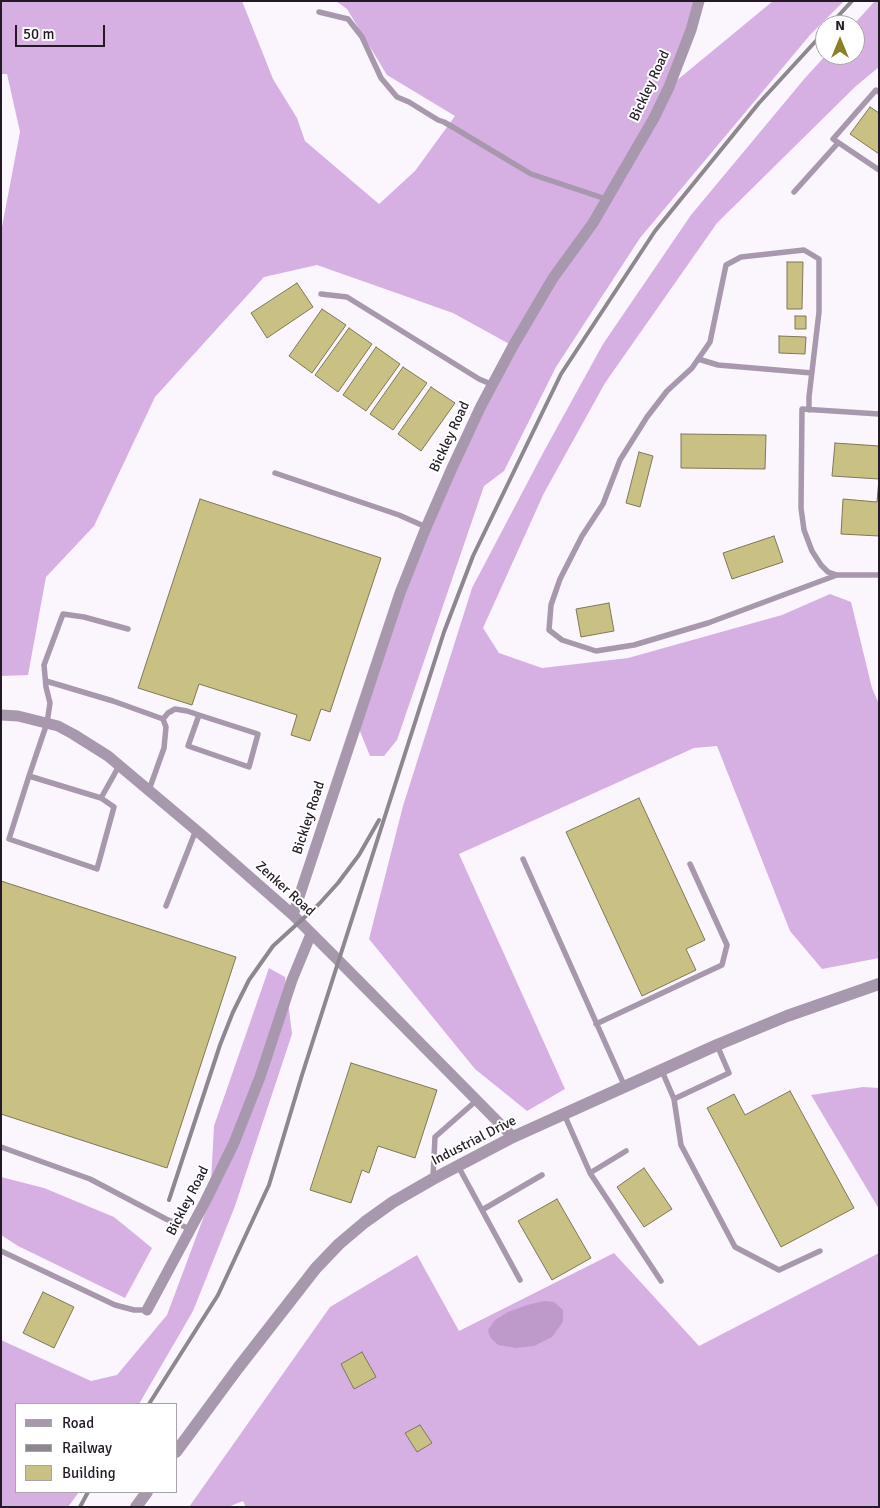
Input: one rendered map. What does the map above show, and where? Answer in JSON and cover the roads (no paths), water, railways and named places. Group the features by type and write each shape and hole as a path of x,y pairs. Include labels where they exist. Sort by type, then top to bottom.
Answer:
{"street":[{"name":"Bickley Road","path":"292,915 400,593 452,468 493,385 553,278 593,223 654,118 669,87 691,30 699,1"},
{"name":"Zenker Road","path":"1,715 18,716 58,726 108,756 196,830 292,915 514,1137"},
{"name":"Bickley Road","path":"146,1310 234,1143 260,1077 292,980 311,934"},
{"name":"Industrial Drive","path":"178,1449 316,1268 339,1244 393,1202 514,1137 716,1045 787,1016 879,984"},
{"path":"136,1507 146,1493"}],"lane":[{"path":"319,12 348,19 362,37 381,78 389,90 397,97 444,122 531,174 606,199"},
{"path":"879,92 876,90 833,139 879,170"},
{"path":"794,192 838,143"},
{"path":"809,410 819,312 818,259 804,250 741,257 726,266 710,342 692,368 667,390 647,417 620,460 603,504 582,536 560,579 551,605 550,630 562,640 596,651 634,645 708,622 837,575"},
{"path":"321,294 347,297 479,379 493,385"},
{"path":"698,359 718,365 812,373"},
{"path":"879,414 802,409 801,508 804,530 812,551 828,572 837,575 879,575"},
{"path":"276,473 399,515 426,527"},
{"path":"29,776 101,798 114,807 97,869 9,839 29,776 47,723 50,703 44,665 63,614 84,617 128,629"},
{"path":"46,681 113,701 163,719 166,726 164,748 149,791"},
{"path":"163,719 168,713 175,710 199,715 258,734 249,767 188,746 199,715"},
{"path":"101,798 120,766"},
{"path":"166,906 196,830"},
{"path":"523,859 624,1087"},
{"path":"596,1024 722,965 726,945 690,864"},
{"path":"674,1099 728,1073 716,1045"},
{"path":"661,1070 674,1099 681,1145 735,1247 779,1270 820,1251"},
{"path":"433,1179 435,1137 477,1100"},
{"path":"564,1114 590,1173 661,1281"},
{"path":"1,1147 90,1179 166,1219 190,1229"},
{"path":"590,1173 626,1151"},
{"path":"458,1166 520,1280"},
{"path":"482,1210 542,1175"},
{"path":"1,1251 116,1305 134,1310 146,1310"}],"railway":[{"path":"839,15 852,1"},
{"path":"150,1403 218,1295 269,1185 302,1075 444,632 473,556 561,374 655,231 759,103 815,42"},
{"path":"169,1200 220,1045 233,1012 249,980 273,946 319,904 338,883 359,855 379,820"},
{"path":"80,1507 87,1493"}]}
